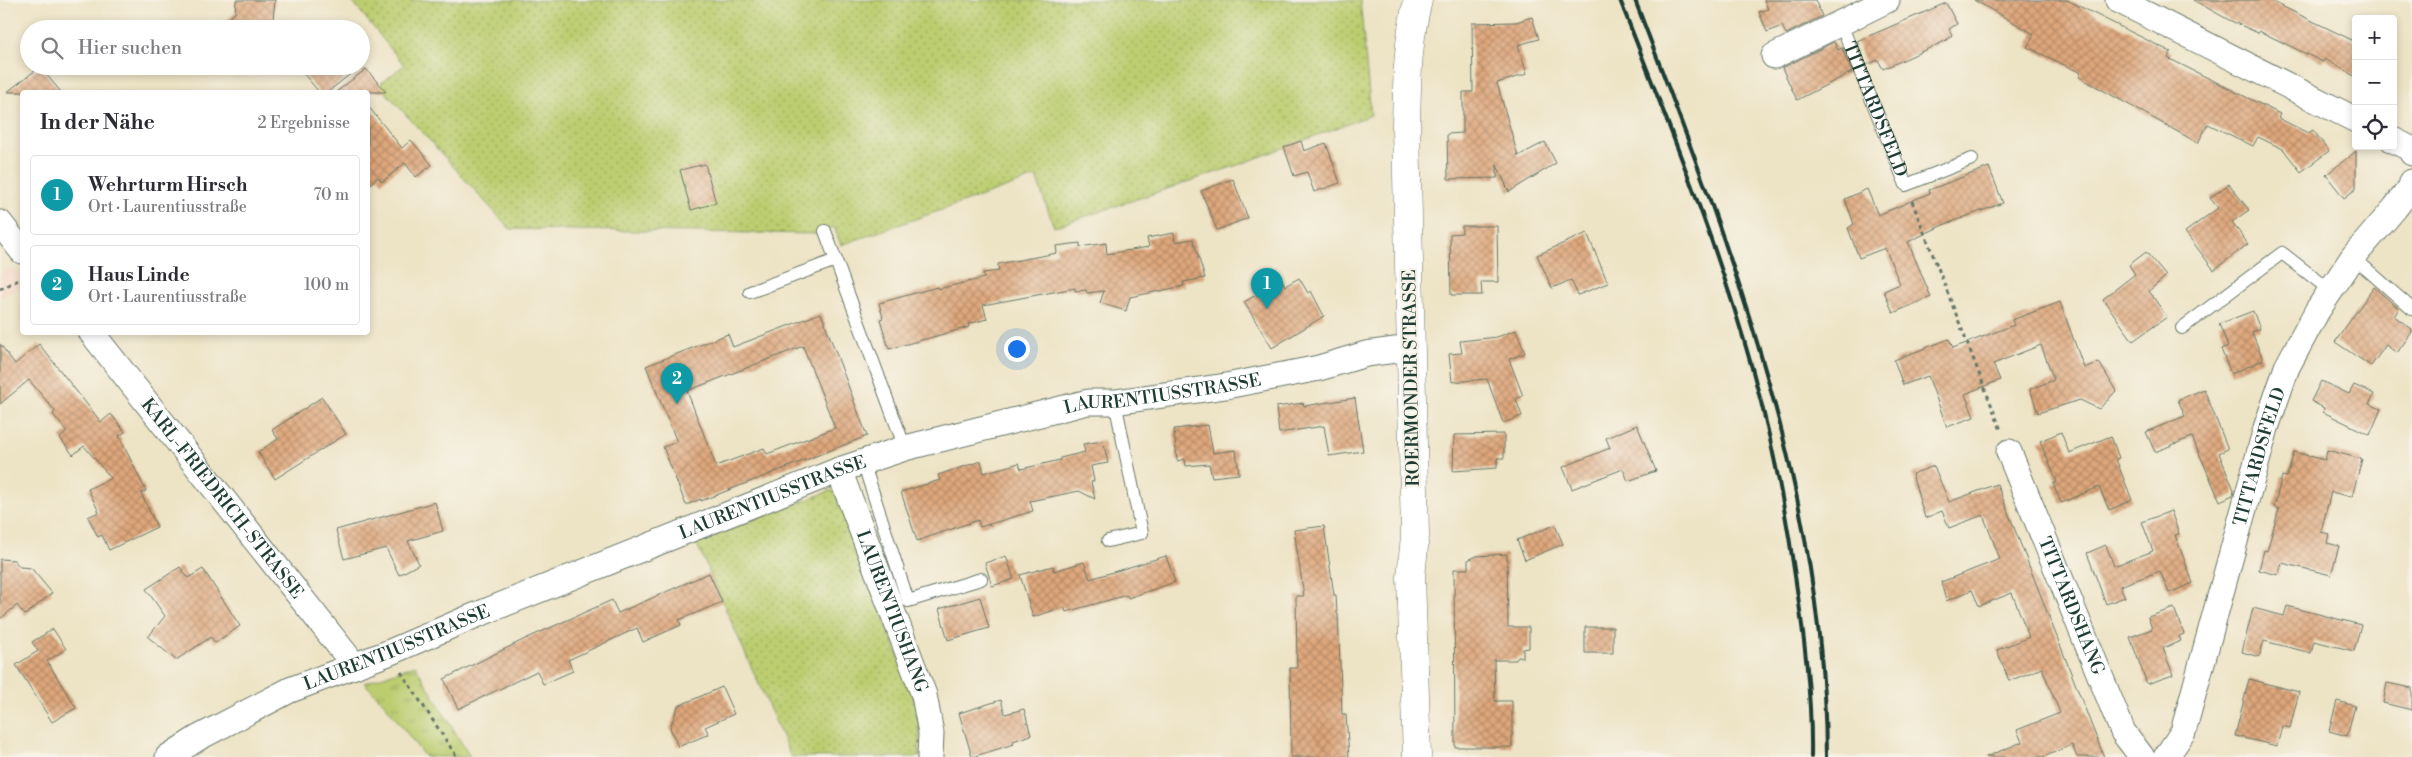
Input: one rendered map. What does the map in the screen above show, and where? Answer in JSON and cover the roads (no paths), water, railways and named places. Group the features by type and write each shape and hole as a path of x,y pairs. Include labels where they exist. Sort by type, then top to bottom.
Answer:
{"main road":[{"name":"ROERMONDER STRASSE","path":"1417,757 1411,577 1414,536 1407,64 1413,20 1418,0"}],"street":[{"path":"1774,56 1887,0"},
{"path":"2118,0 2352,118"},
{"path":"2397,142 2411,149 2412,153"},
{"name":"TITTARDSFELD","path":"2166,757 2183,732 2266,428 2287,368 2331,291 2353,257 2395,208 2411,187 2412,182"},
{"path":"0,223 20,248"},
{"name":"KARL-FRIEDRICH-STRASSE","path":"93,335 355,666"},
{"name":"LAURENTIUSSTRASSE","path":"168,757 198,738 290,690 388,653 469,618 839,470 904,448 1088,402 1115,402 1226,386 1319,368 1366,354 1410,348"},
{"name":"TITTARDSHANG","path":"2009,452 2123,732 2142,757"},
{"name":"LAURENTIUSHANG","path":"839,470 924,695 931,733 930,757"}],"lane":[{"name":"TITTARDSFELD","path":"1841,24 1906,185 1972,159"},
{"path":"826,231 904,448"},
{"path":"2182,328 2282,253 2331,291"},
{"path":"2353,257 2412,309"},
{"path":"750,292 836,260"},
{"path":"1108,541 1142,533 1115,402"},
{"path":"864,462 908,601 981,579"}],"railway":[{"path":"1620,0 1707,229 1738,321 1759,394 1782,497 1791,550 1809,689 1811,757"},
{"path":"1635,0 1736,277 1765,371 1790,465 1809,561 1821,658 1826,757"}],"place":[{"name":"Wehrturm Hirsch","path":"1267,309"},
{"name":"Haus Linde","path":"677,404"}]}
